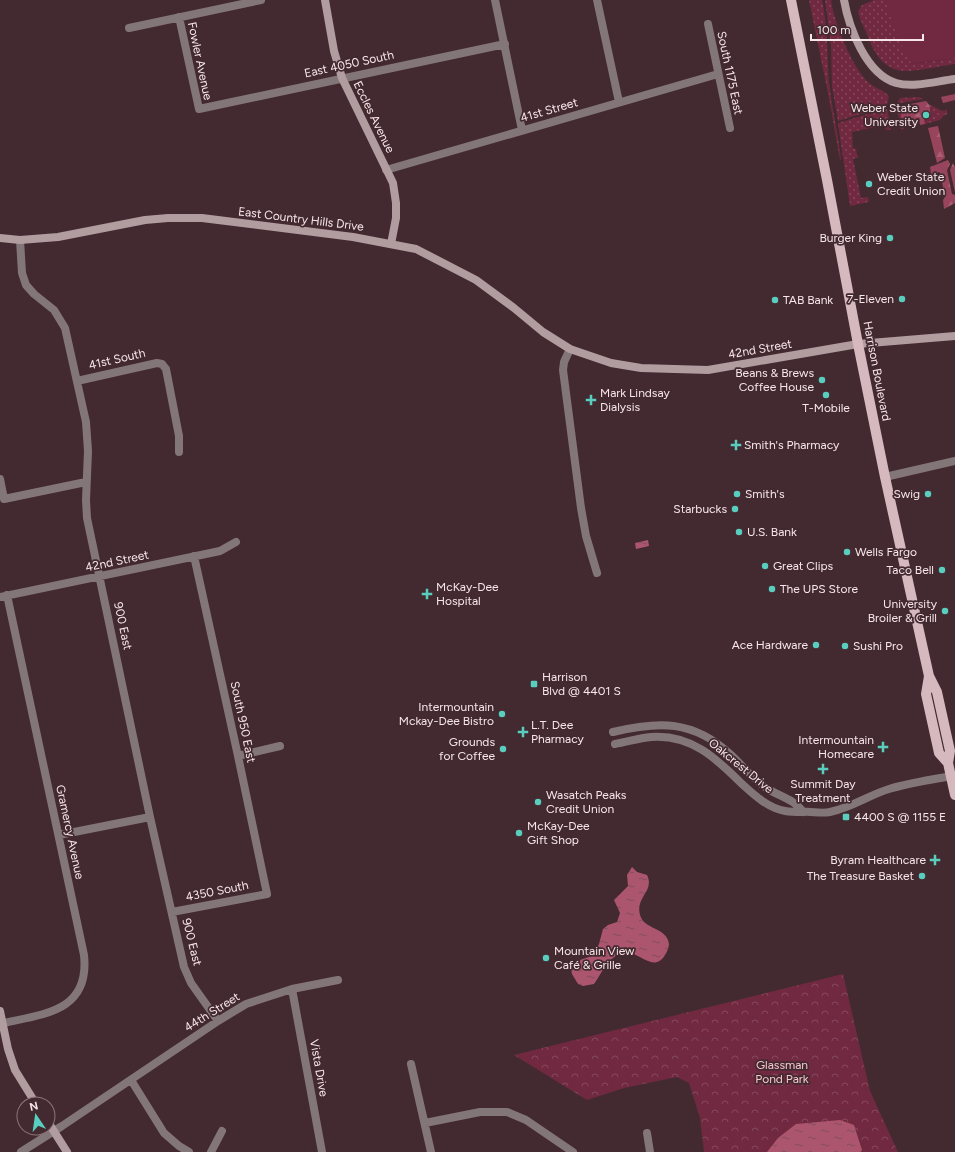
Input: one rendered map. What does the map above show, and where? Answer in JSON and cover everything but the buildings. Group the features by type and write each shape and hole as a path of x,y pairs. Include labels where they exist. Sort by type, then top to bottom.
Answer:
{"main road":[{"name":"Eccles Avenue","path":"324,0 334,51 342,78 393,183 396,204 395,229 391,244"},
{"name":"Harrison Boulevard","path":"791,0 828,180 858,344 885,477 929,676 926,694 939,753 948,763 955,796"},
{"path":"844,0 849,23 865,56 879,74 897,83 920,84 955,78"},
{"name":"East Country Hills Drive","path":"0,238 20,240 58,237 145,220 202,218 353,237 391,244 416,249 476,280 543,332 570,349"},
{"name":"42nd Street","path":"570,349 612,363 641,368 708,370 858,344 955,336"},
{"path":"0,1011 8,1048 15,1070 31,1096"},
{"path":"56,1134 67,1152"}],"street":[{"path":"129,28 261,0"},
{"path":"495,0 522,130"},
{"path":"597,0 619,102"},
{"name":"Fowler Avenue","path":"179,18 198,109"},
{"name":"South 1175 East","path":"708,24 730,128"},
{"name":"East 4050 South","path":"198,109 505,44"},
{"name":"41st Street","path":"386,170 718,74"},
{"name":"900 East","path":"20,240 22,273 26,285 34,294 54,310 65,328 86,422 88,451 86,482 87,518 150,817 184,967 191,983 218,1021"},
{"path":"570,349 564,362 563,370 581,508 586,536 597,573"},
{"name":"41st South","path":"77,381 157,363 162,364 166,369 179,436 179,452"},
{"path":"885,477 955,461"},
{"path":"0,479 4,499 86,482"},
{"name":"42nd Street","path":"4,596 220,551 236,542"},
{"name":"South 950 East","path":"194,556 267,894"},
{"name":"Gramercy Avenue","path":"3,1023 43,1014 66,1004 74,997 80,988 84,977 85,967 84,955 59,835 4,596"},
{"name":"Oakcrest Drive","path":"613,732 636,726 659,724 680,727 697,732 724,748 765,787 797,804 803,812"},
{"name":"Oakcrest Drive","path":"615,744 652,737 684,741 715,758 749,790 770,805 785,811 823,813 838,810 890,789 951,776"},
{"path":"238,756 280,746"},
{"path":"59,835 150,817"},
{"name":"4350 South","path":"172,912 267,894"},
{"name":"44th Street","path":"56,1130 218,1021 246,1004 292,989 338,980"},
{"name":"Vista Drive","path":"292,989 322,1152"},
{"path":"411,1064 431,1152"},
{"path":"131,1080 164,1132 188,1152"},
{"path":"424,1123 480,1112 507,1112 526,1120 573,1152"},
{"path":"211,1152 222,1131"},
{"path":"647,1132 650,1152"},
{"name":"44th Street","path":"21,1152 46,1136"}],"green space":[{"path":"809,0 822,0 824,10 829,83 840,150 840,160 830,103"},
{"path":"825,0 831,0 840,32 850,55 862,75 870,84 889,96 887,105 884,107 838,121 832,86 831,46"},
{"path":"874,0 885,0 912,64 955,58 955,64 909,71 892,68 886,65 872,47 858,12 862,5"},
{"path":"885,0 955,0 955,58 912,64 905,55"},
{"path":"955,94 955,100 943,103 941,97"},
{"path":"919,97 923,99 897,103 900,98"},
{"path":"926,101 930,107 930,114 924,119 925,124 920,125 919,118 911,121 901,117 902,109 905,105"},
{"path":"929,104 942,111 947,110 947,114 940,120 925,124 924,119 930,114 931,110"},
{"path":"905,105 902,109 907,120 911,121 904,123 904,129 901,130 897,107"},
{"path":"887,109 891,127 890,130 886,130 885,125 852,132 853,148 856,149 859,157 853,159 861,198 868,197 869,202 850,206 838,123"},
{"path":"938,126 945,158 937,163 928,128"},
{"path":"948,160 950,164 947,170 952,194 955,195 955,203 944,209 943,200 945,197 940,172 931,174 930,167"},
{"path":"953,163 955,167 955,192 950,170"},
{"name":"Glassman Pond Park","path":"843,974 870,1091 898,1152 704,1152 700,1118 689,1083 677,1077 624,1088 587,1100 514,1055"}],"water":[{"path":"648,540 649,546 636,549 635,543"},
{"path":"632,867 637,872 647,875 649,881 647,890 640,903 639,909 642,920 664,934 667,938 669,947 665,955 660,960 655,962 650,962 628,952 617,955 605,966 594,984 583,986 578,984 572,974 571,969 580,960 592,956 599,944 603,929 608,925 617,922 620,913 614,900 628,886 627,875"},
{"path":"840,1120 854,1125 862,1150 861,1152 767,1152 778,1138 796,1124"}],"place":[{"name":"Weber State University","path":"926,115"},
{"name":"Weber State Credit Union","path":"869,184"},
{"name":"Burger King","path":"890,238"},
{"name":"7-Eleven","path":"902,299"},
{"name":"TAB Bank","path":"775,300"},
{"name":"Beans & Brews Coffee House","path":"822,380"},
{"name":"T-Mobile","path":"826,395"},
{"name":"Mark Lindsay Dialysis","path":"591,400"},
{"name":"Smith's Pharmacy","path":"736,445"},
{"name":"Smith's","path":"737,494"},
{"name":"Swig","path":"928,494"},
{"name":"Starbucks","path":"735,509"},
{"name":"U.S. Bank","path":"739,532"},
{"name":"Wells Fargo","path":"847,552"},
{"name":"Great Clips","path":"765,566"},
{"name":"Taco Bell","path":"942,570"},
{"name":"The UPS Store","path":"772,589"},
{"name":"McKay-Dee Hospital","path":"427,594"},
{"name":"University Broiler & Grill","path":"945,611"},
{"name":"Ace Hardware","path":"816,645"},
{"name":"Sushi Pro","path":"845,646"},
{"name":"Harrison Blvd @ 4401 S","path":"534,684"},
{"name":"Intermountain Mckay-Dee Bistro","path":"502,714"},
{"name":"L.T. Dee Pharmacy","path":"523,732"},
{"name":"Intermountain Homecare","path":"883,747"},
{"name":"Grounds for Coffee","path":"503,749"},
{"name":"Summit Day Treatment","path":"823,769"},
{"name":"Wasatch Peaks Credit Union","path":"538,802"},
{"name":"4400 S @ 1155 E","path":"846,817"},
{"name":"McKay-Dee Gift Shop","path":"519,833"},
{"name":"Byram Healthcare","path":"935,860"},
{"name":"The Treasure Basket","path":"922,876"},
{"name":"Mountain View Café & Grille","path":"546,958"}]}
